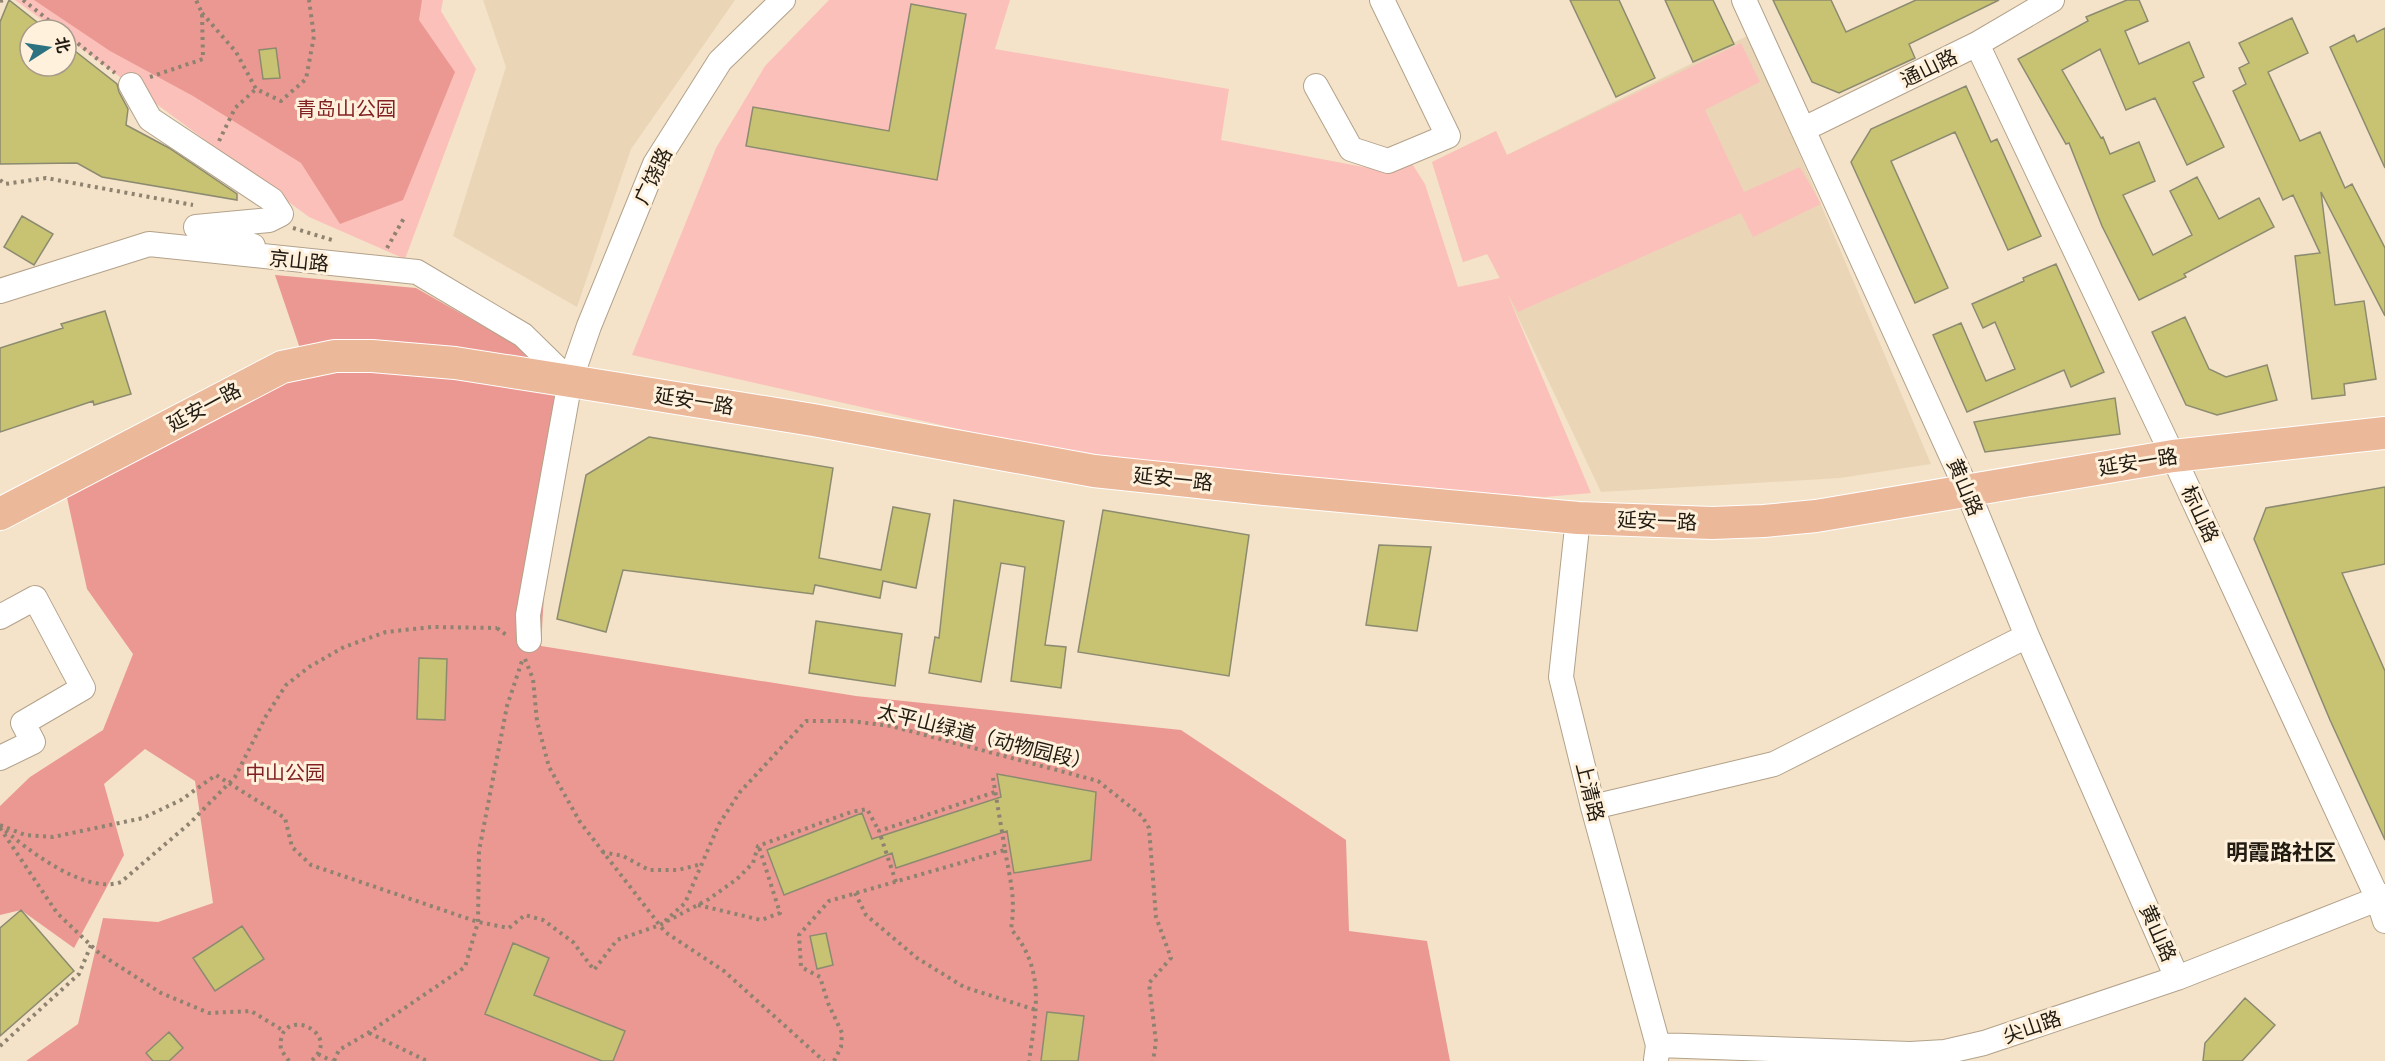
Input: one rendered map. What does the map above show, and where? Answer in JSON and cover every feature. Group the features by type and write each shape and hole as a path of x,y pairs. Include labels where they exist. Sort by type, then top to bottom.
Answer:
{"main road":[{"name":"延安一路","path":"0,514 282,367 335,356 372,356 455,363 813,420 1094,471 1578,518 1712,523 1816,516 2173,456 2385,433"}],"street":[{"name":"广饶路","path":"529,640 528,615 570,381 589,326 655,164 720,60 783,0"},
{"path":"1316,86 1351,149 1388,161 1448,136 1382,0"},
{"name":"黄山路","path":"1744,0 1967,490 2026,636 2177,978"},
{"name":"通山路","path":"1804,129 1977,44 2052,0"},
{"name":"标山路","path":"1977,44 2383,905"},
{"path":"130,85 150,119 272,200 281,214 268,220 196,227 292,260"},
{"name":"京山路","path":"0,291 149,244 417,272 523,335 570,381"},
{"name":"上清路","path":"1578,518 1561,677 1657,1053"},
{"path":"0,617 35,598 83,688 23,723 33,742 0,758"},
{"path":"1593,807 1774,764 2026,636"},
{"name":"尖山路","path":"1657,1053 1910,1054 1946,1052 1984,1043 2383,905"}],"path":[{"path":"22,0 45,18"},
{"path":"196,0 202,14 236,52 256,89 281,101 306,80 314,36 309,0"},
{"path":"78,44 130,85 203,59 202,14"},
{"path":"210,159 236,108 256,89"},
{"path":"0,827 60,870 91,882 116,884 140,868 190,823 229,783 248,754 266,716 286,685 318,662 344,647 386,632 432,627 497,628"},
{"path":"318,1054 333,1061 339,1050 465,967 478,922 479,852 507,706 529,640"},
{"path":"533,679 537,721 549,767 580,822 602,852 665,932 724,971 824,1061"},
{"name":"太平山绿道（动物园段）","path":"703,863 719,824 740,792 769,762 789,736 806,722 850,721 891,726 1098,781 1142,816 1149,828 1156,917 1171,958 1149,983 1156,1042 1153,1061"},
{"path":"0,827 25,835 53,837 143,818 181,800 216,775 285,818 292,847 310,865 478,922 508,928 525,915 543,920 573,942 594,970 617,940 660,925 697,905 737,879 753,863 758,846"},
{"path":"993,778 1014,893 1011,929 1020,939 1032,964 1032,976 1037,991 1029,1061"},
{"path":"879,831 995,792"},
{"path":"758,846 851,812 867,809 879,831 896,882"},
{"path":"0,827 57,913 100,954 161,993 209,1013 250,1011 284,1031"},
{"path":"697,905 761,920 780,913 758,846"},
{"path":"834,1061 841,1047 842,1033 828,1003 820,976 801,967 799,935 829,901 1005,850"},
{"path":"602,852 623,856 649,870 678,870 703,863"},
{"path":"660,925 685,903 703,863"},
{"path":"855,893 866,915 917,958 964,987 1036,1010"},
{"path":"0,1046 78,974 92,945"},
{"path":"289,1061 281,1050 281,1037 284,1031 295,1024 314,1029 320,1041 318,1054 310,1061"},
{"path":"368,1033 427,1061"}],"shaded area":[{"path":"483,0 735,0 631,149 577,307 453,236 506,67"},
{"path":"1749,35 1931,464 1840,478 1601,492 1488,254 1463,262 1432,162 1496,131 1507,155"}],"green space":[{"name":"青岛山公园","path":"15,0 443,0 441,11 476,69 405,259 309,217 78,46 78,18 40,18"},
{"name":"青岛山公园","path":"34,0 422,0 419,20 455,72 403,200 340,224 301,163 193,96 110,51 78,30 78,18 61,18"},
{"path":"829,0 1010,0 995,49 1229,89 1221,140 1390,172 1411,162 1425,184 1458,287 1500,278 1487,254 1463,262 1432,162 1496,131 1507,155 1741,43 1760,82 1705,110 1744,192 1800,167 1821,204 1753,237 1741,213 1518,312 1507,293 1591,493 1545,497 1360,487 1095,460 632,355 716,148 765,66"},
{"name":"中山公园","path":"275,275 416,288 520,347 556,391 541,646 856,696 1181,730 1346,840 1349,931 1427,941 1450,1061 26,1061 78,1024 103,918 158,922 213,903 195,781 145,749 104,784 124,855 74,948 21,910 0,915 0,806 30,777 103,730 133,654 87,589 66,493 308,372"}],"building":[{"path":"9,0 32,18 18,18 18,78 78,78 78,53 117,84 128,109 126,125 169,148 237,194 237,200 102,177 77,163 0,164 0,22"},
{"path":"1570,0 1619,0 1655,78 1616,97"},
{"path":"1665,0 1713,0 1734,44 1693,62"},
{"path":"1773,0 1831,0 1846,32 1916,0 1999,0 1909,44 1915,58 1839,93 1812,82"},
{"path":"2127,0 2139,0 2148,21 2125,31 2139,64 2189,42 2204,77 2193,82 2224,147 2187,165 2155,98 2126,110 2100,49 2062,70 2101,138 2103,137 2110,154 2139,142 2155,181 2123,195 2153,255 2192,235 2170,191 2197,177 2219,219 2259,198 2274,227 2184,274 2186,277 2139,300 2102,226 2069,143 2066,144 2018,59 2088,21 2086,17"},
{"path":"911,4 966,14 937,180 746,146 753,107 889,131"},
{"path":"2292,18 2308,53 2268,72 2300,141 2320,132 2345,188 2352,184 2385,248 2385,316 2321,192 2335,305 2364,301 2376,379 2344,384 2345,395 2312,399 2295,256 2320,253 2293,195 2283,200 2233,91 2246,84 2239,68 2249,63 2239,43"},
{"path":"2385,28 2385,168 2330,47 2354,35 2357,42"},
{"path":"276,48 280,78 263,79 259,50"},
{"path":"1966,86 1991,142 1997,139 2041,236 2008,250 1955,132 1891,161 1948,288 1915,303 1851,162 1871,129"},
{"path":"22,216 53,234 34,265 4,247"},
{"path":"2056,264 2104,372 2071,387 2064,370 1967,412 1933,335 1961,323 1986,381 2015,369 1995,322 1983,328 1972,304"},
{"path":"105,311 131,394 94,405 93,401 0,432 0,348 63,328 61,324"},
{"path":"2185,317 2209,369 2226,377 2267,365 2277,400 2217,415 2186,405 2152,332"},
{"path":"2115,398 2120,434 1985,452 1974,422"},
{"path":"649,437 833,468 819,558 881,570 893,507 930,514 916,588 883,581 880,598 815,585 813,594 623,570 606,632 557,619 586,475"},
{"path":"2385,487 2385,564 2342,573 2385,671 2385,840 2330,720 2254,539 2266,508"},
{"path":"954,500 1064,521 1045,645 1066,647 1061,688 1011,681 1025,567 1001,563 981,682 929,673 935,637 939,638"},
{"path":"1103,510 1249,535 1229,676 1078,652"},
{"path":"1379,545 1431,547 1417,631 1366,625"},
{"path":"816,621 902,634 895,686 809,673"},
{"path":"419,658 447,659 445,720 417,719"},
{"path":"997,774 1096,792 1091,860 1014,873 1007,831 896,868 892,853 784,895 767,850 862,813 872,839 1001,797"},
{"path":"21,910 74,971 0,1036 0,928"},
{"path":"242,926 264,959 215,991 193,958"},
{"path":"826,933 833,965 817,969 810,936"},
{"path":"513,943 549,958 534,995 625,1031 613,1061 602,1061 485,1014"},
{"path":"2245,998 2275,1025 2242,1061 2203,1061 2205,1043"},
{"path":"1047,1012 1084,1016 1078,1061 1041,1061"},
{"path":"169,1032 183,1048 169,1061 153,1061 146,1053"}],"district":[{"name":"明霞路社区","path":"2281,852"}]}
